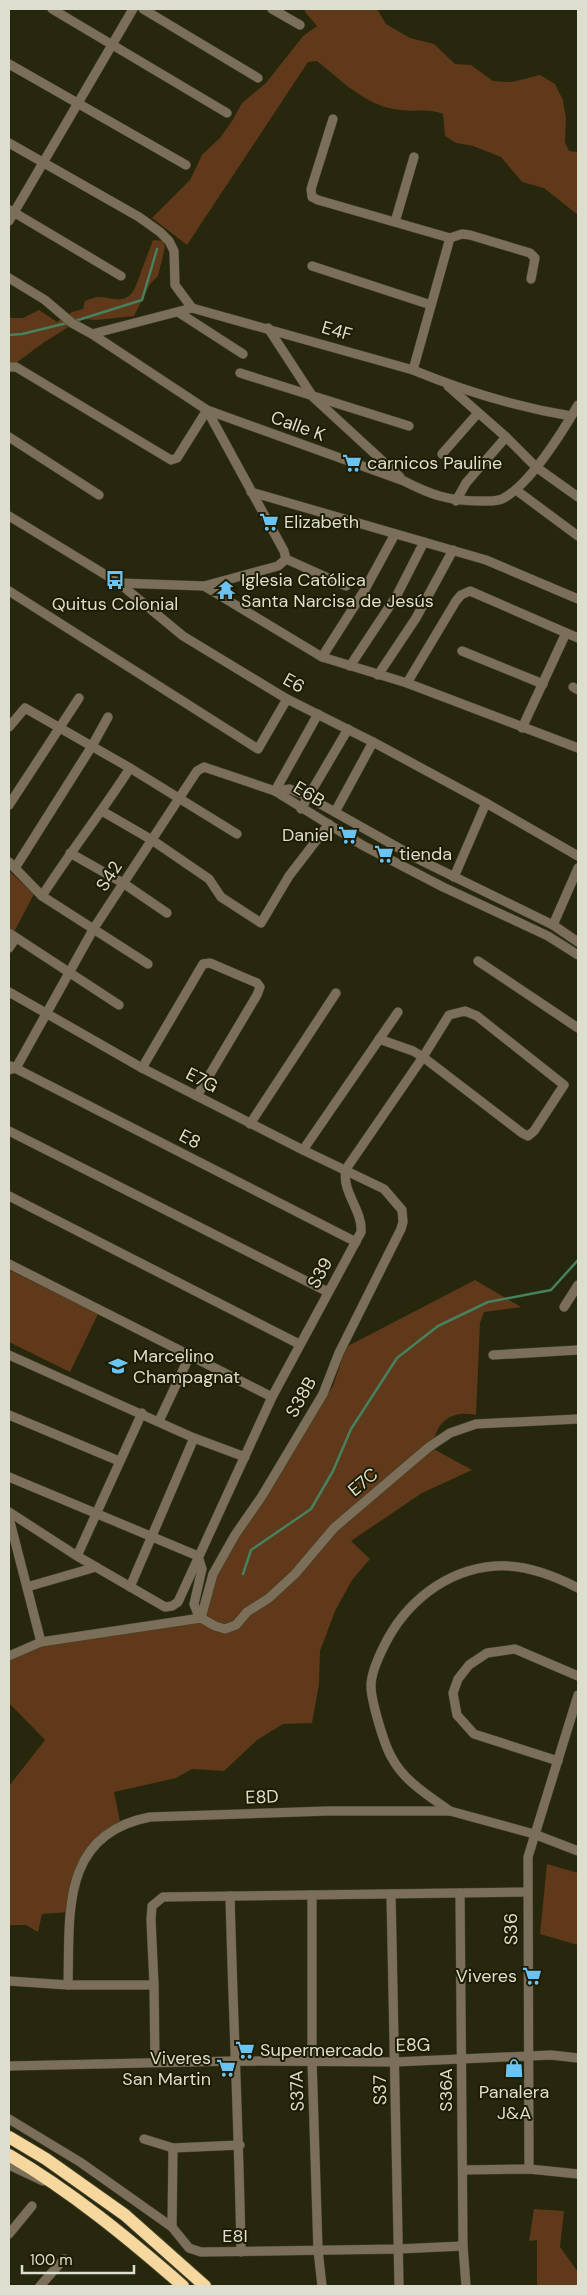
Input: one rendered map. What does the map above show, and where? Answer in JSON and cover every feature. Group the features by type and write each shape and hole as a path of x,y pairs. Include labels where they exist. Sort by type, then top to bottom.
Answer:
{"highway":[{"path":"9,2137 44,2157 125,2215 196,2285"},
{"path":"9,2155 32,2168 112,2226 183,2286"},
{"path":"167,2272 196,2285"}],"street":[{"path":"52,9 227,113"},
{"path":"9,221 11,210 42,162 133,9"},
{"path":"143,9 258,78"},
{"path":"272,9 300,25"},
{"path":"9,64 186,164"},
{"path":"333,119 311,189 312,197 450,238 462,234 470,235 530,253 535,258 531,279"},
{"path":"9,143 139,217 169,240 174,251 175,285 192,308 92,334"},
{"path":"395,222 414,157"},
{"path":"11,210 121,276"},
{"path":"413,370 450,238"},
{"path":"312,266 431,305"},
{"name":"Calle K","path":"9,278 45,300 72,323 92,334 207,410 404,481 425,492 456,501 495,501 516,490 575,419 578,405"},
{"name":"E4F","path":"192,308 413,370 446,384 575,419"},
{"path":"178,312 242,354"},
{"path":"268,328 313,398 404,481"},
{"path":"12,367 171,460 177,458 207,410 284,551 286,559"},
{"path":"240,373 313,398 409,426"},
{"path":"446,384 506,437 536,467 578,497"},
{"path":"442,454 478,413"},
{"path":"9,437 99,495"},
{"path":"456,501 466,483 506,437"},
{"path":"516,490 578,536"},
{"path":"251,492 453,550 510,569 578,599"},
{"name":"E6","path":"9,516 119,583 183,636 287,699 486,802 578,856"},
{"path":"322,656 364,591 395,534"},
{"path":"350,666 397,595 424,542"},
{"path":"378,675 416,618 453,550"},
{"path":"119,583 204,586 278,566 286,559"},
{"path":"286,559 346,586"},
{"path":"204,586 322,656 407,683 578,748"},
{"path":"9,591 258,749 287,699"},
{"path":"407,683 456,601 462,594 470,591 578,638"},
{"path":"522,728 566,633"},
{"path":"462,651 543,684"},
{"path":"9,805 79,698"},
{"path":"9,727 12,715 25,708 130,768 236,834"},
{"path":"274,791 318,714"},
{"path":"108,717 92,746 12,865 42,896 148,964"},
{"path":"301,808 348,729"},
{"path":"335,812 373,742"},
{"name":"S42","path":"11,1068 47,1015 94,928 197,771 204,767 274,791"},
{"path":"42,896 130,768"},
{"name":"E6B","path":"274,791 290,788 454,877 553,925 578,942"},
{"name":"E6B","path":"274,791 362,844 443,887 548,936 578,955"},
{"path":"454,877 486,802"},
{"path":"102,811 152,840 211,880 222,898 261,923 289,876 329,824"},
{"path":"70,854 123,883 167,913"},
{"path":"416,872 422,860"},
{"path":"553,925 578,868"},
{"path":"9,948 12,936 119,1005"},
{"path":"478,961 578,1028"},
{"path":"142,1068 200,966 210,963 257,983 260,986 257,995 197,1096"},
{"name":"E7G","path":"9,992 142,1068 250,1124 384,1189"},
{"path":"250,1124 336,993"},
{"path":"346,1169 423,1057 449,1015 465,1011 477,1016 564,1085 528,1136 522,1134 423,1057 413,1051 380,1039"},
{"path":"303,1150 398,1012"},
{"name":"E8","path":"11,1068 356,1242"},
{"path":"9,1131 328,1292"},
{"name":"S39","path":"130,1587 165,1607 172,1606 178,1602 272,1397 361,1232 361,1224 345,1184 346,1169"},
{"name":"S38B","path":"201,1618 213,1574 235,1535 262,1496 324,1394 339,1353 401,1229 402,1210 384,1189"},
{"path":"9,1208 11,1198 299,1344"},
{"path":"9,1264 272,1397"},
{"path":"564,1307 578,1284"},
{"path":"493,1355 578,1350"},
{"path":"9,1355 160,1421 194,1438 245,1457"},
{"path":"160,1421 190,1355"},
{"path":"76,1556 142,1413"},
{"path":"9,1415 119,1462"},
{"name":"E7C","path":"201,1618 225,1629 236,1625 247,1612 269,1598 295,1574 334,1528 429,1447 450,1433 476,1424 578,1419"},
{"path":"9,1512 76,1556 130,1587 153,1538 194,1438"},
{"path":"9,1477 198,1556 202,1569 194,1604 201,1618 42,1642 9,1656"},
{"path":"9,1518 42,1642"},
{"path":"450,1811 405,1776 391,1758 379,1724 371,1686 378,1658 393,1628 412,1604 427,1592 442,1582 472,1570 496,1566 523,1568 559,1579 578,1588"},
{"path":"27,1587 96,1567"},
{"path":"558,1761 474,1734 457,1715 453,1694 458,1680 469,1665 486,1653 515,1649 578,1676"},
{"name":"S36","path":"529,2169 528,1857 578,1696"},
{"name":"E8D","path":"68,1985 70,1912 75,1879 95,1844 121,1826 150,1817 450,1811 534,1834 578,1851"},
{"path":"155,2062 151,1920 152,1906 163,1897 527,1892"},
{"name":"S36A","path":"460,1893 463,2246 466,2286"},
{"name":"S37","path":"391,1894 399,2286"},
{"name":"S37A","path":"312,1895 312,2060 318,2250 322,2286"},
{"path":"230,1896 235,2061 240,2145 241,2252"},
{"path":"9,1981 68,1985 154,1985"},
{"name":"E8G","path":"9,2066 312,2060 395,2062 551,2055 578,2058"},
{"path":"9,2119 56,2148 44,2157"},
{"path":"144,2139 173,2148 240,2145"},
{"name":"E8I","path":"56,2148 80,2162 172,2227 189,2248 201,2252 398,2249 463,2246"},
{"path":"172,2227 173,2148"},
{"path":"9,2165 54,2184"},
{"path":"463,2170 529,2169 578,2172"},
{"path":"9,2234 32,2206"},
{"path":"40,2286 64,2259"}],"shaded area":[{"path":"305,9 377,9 386,24 410,38 434,44 455,64 471,65 493,81 512,82 540,75 555,84 563,100 566,119 565,142 569,151 578,152 578,215 544,188 522,182 501,157 473,146 456,143 445,136 443,114 428,111 401,110 377,104 346,85 317,61 308,62 187,245 152,218 190,180 202,155 220,138 242,103 266,83 303,36 317,26 305,12"},
{"path":"153,240 163,241 165,247 158,276 150,284 134,316 96,320 81,319 16,363 9,363 9,318 23,318 39,310 57,322 72,312 83,309 85,301 95,297 122,299 127,297 135,288"},
{"path":"9,871 34,894 14,932 9,927"},
{"path":"9,1270 98,1314 70,1372 9,1342"},
{"path":"475,1280 521,1307 484,1312 480,1323 476,1415 460,1414 442,1423 435,1436 434,1444 430,1447 472,1470 422,1493 351,1541 370,1559 352,1580 335,1611 320,1651 319,1684 312,1723 283,1724 257,1740 224,1771 192,1769 176,1778 114,1792 121,1826 108,1833 75,1879 70,1912 42,1914 38,1932 26,1925 9,1925 9,1786 45,1740 9,1703 9,1656 41,1642 201,1618 213,1574 333,1386 346,1347"},
{"path":"547,1864 578,1873 578,1945 540,1934"},
{"path":"534,2209 564,2211 560,2247 578,2272 578,2286 537,2286 537,2240 529,2241"}],"waterway":[{"path":"75,321 142,300 157,249"},
{"path":"9,335 22,334 67,323"},
{"path":"243,1574 251,1550 311,1509 333,1471 351,1429 397,1358 438,1326 488,1302 551,1290 578,1260"}],"place":[{"name":"carnicos Pauline","path":"352,463"},
{"name":"Elizabeth","path":"269,522"},
{"name":"Quitus Colonial","path":"115,580"},
{"name":"Iglesia Católica Santa Narcisa de Jesús","path":"226,590"},
{"name":"Daniel","path":"348,835"},
{"name":"tienda","path":"384,854"},
{"name":"Marcelino Champagnat","path":"118,1366"},
{"name":"Viveres","path":"532,1976"},
{"name":"Supermercado","path":"245,2050"},
{"name":"Viveres San Martin","path":"226,2068"},
{"name":"Panalera J&A","path":"514,2068"}]}
